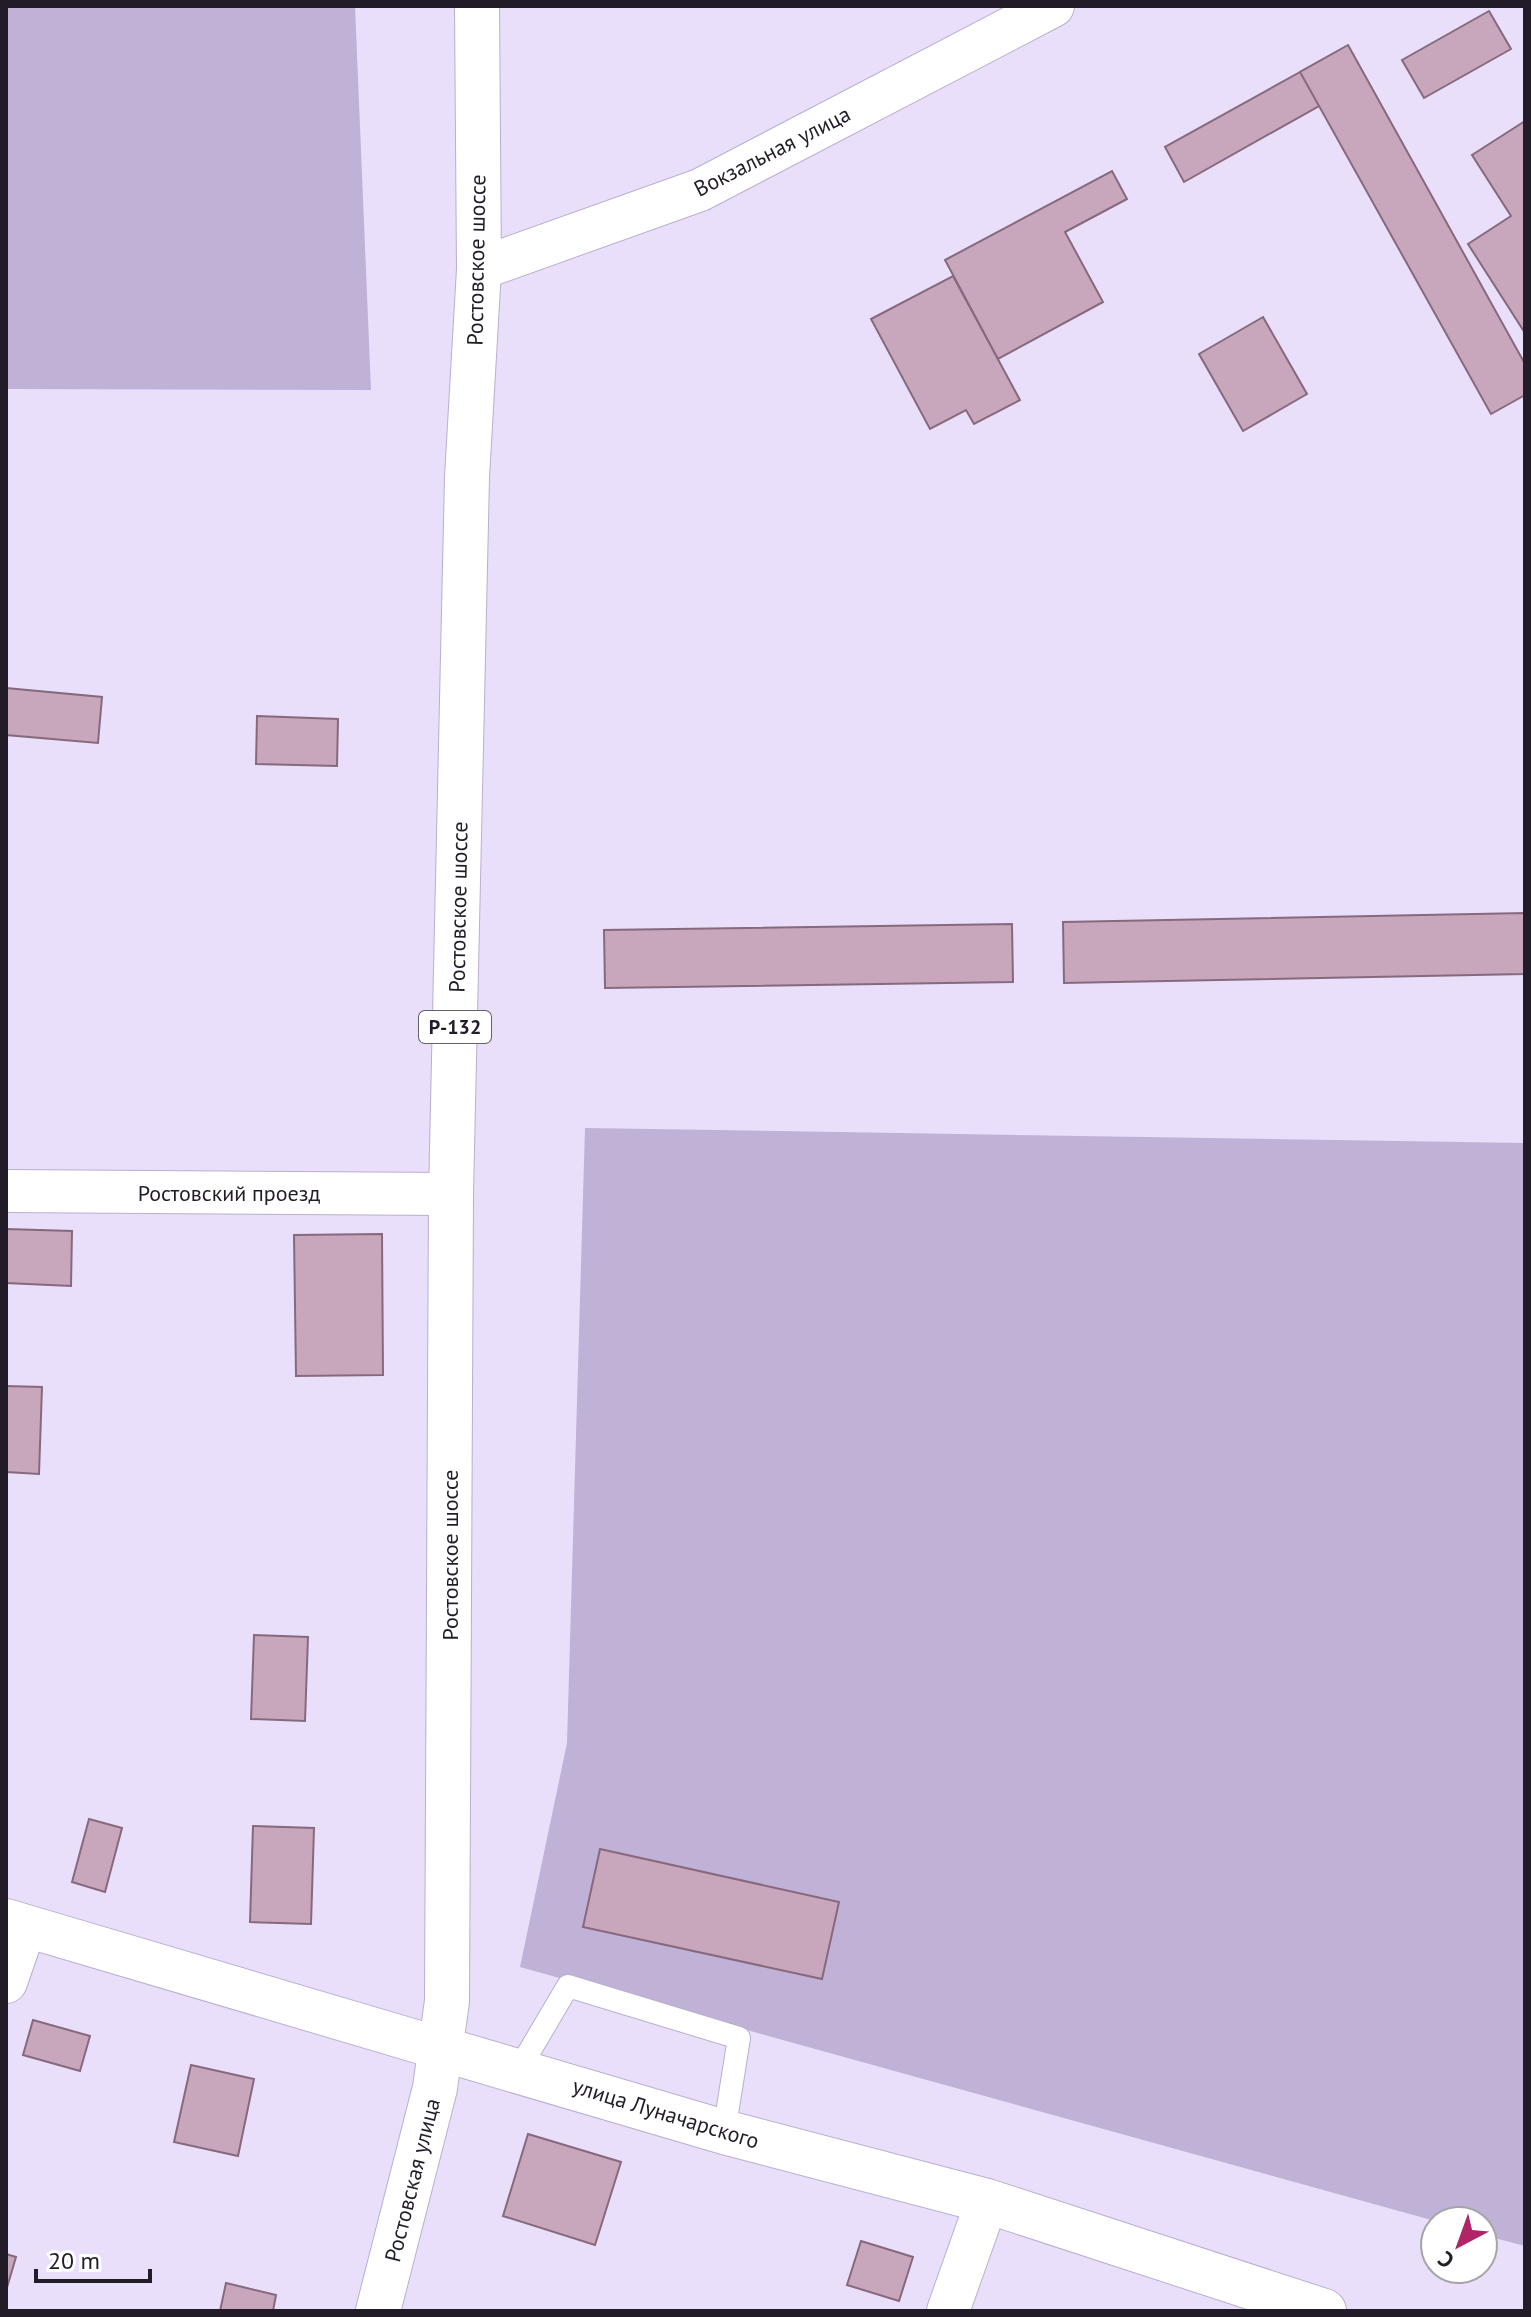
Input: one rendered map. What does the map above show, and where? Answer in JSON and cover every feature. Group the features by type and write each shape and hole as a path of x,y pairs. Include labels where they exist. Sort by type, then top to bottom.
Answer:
{"main road":[{"name":"Ростовское шоссе","path":"442,2049 449,1932 451,1194 467,477 479,269 477,6"},
{"name":"улица Луначарского","path":"442,2049 519,2069 724,2132 987,2201 1324,2311"},
{"name":"Ростовская улица","path":"378,2311 442,2049"}],"street":[{"name":"Вокзальная улица","path":"479,269 700,190 1053,6"},
{"name":"Ростовский проезд","path":"6,1191 451,1194"},
{"name":"улица Луначарского","path":"16,1924 442,2049"},
{"path":"6,1982 16,1924"},
{"path":"948,2311 987,2201"}],"lane":[{"path":"519,2069 568,1986 739,2038 724,2132"}],"shaded area":[{"path":"6,6 355,6 371,390 6,389"},
{"path":"585,1128 1525,1143 1525,2246 1499,2239 1499,2205 1419,2205 1419,2217 520,1967 567,1743"}],"building":[{"path":"1489,11 1511,49 1424,98 1402,60"},
{"path":"1348,45 1525,364 1525,395 1491,414 1300,72"},
{"path":"1300,72 1319,106 1184,182 1165,147"},
{"path":"1525,121 1525,333 1468,244 1511,216 1472,155"},
{"path":"1112,171 1127,199 1065,232 1103,302 998,359 945,260"},
{"path":"953,276 1020,400 974,424 966,410 930,429 871,319"},
{"path":"1263,317 1307,394 1243,431 1199,354"},
{"path":"6,688 102,697 98,743 6,735"},
{"path":"257,716 338,719 337,766 256,764"},
{"path":"1525,913 1525,974 1064,983 1063,922"},
{"path":"1012,924 1013,982 605,988 604,930"},
{"path":"6,1229 72,1231 71,1286 6,1283"},
{"path":"382,1234 383,1375 296,1376 294,1235"},
{"path":"6,1386 42,1387 39,1474 6,1472"},
{"path":"254,1635 308,1637 305,1721 251,1719"},
{"path":"89,1819 122,1828 105,1892 72,1882"},
{"path":"253,1826 314,1828 311,1924 250,1922"},
{"path":"600,1849 839,1902 822,1979 583,1927"},
{"path":"33,2020 90,2036 80,2071 23,2055"},
{"path":"191,2065 254,2079 238,2156 174,2142"},
{"path":"528,2134 621,2162 595,2245 503,2216"},
{"path":"861,2241 913,2257 899,2301 847,2285"},
{"path":"6,2254 16,2257 6,2291"},
{"path":"226,2283 276,2295 273,2311 220,2311"}]}
